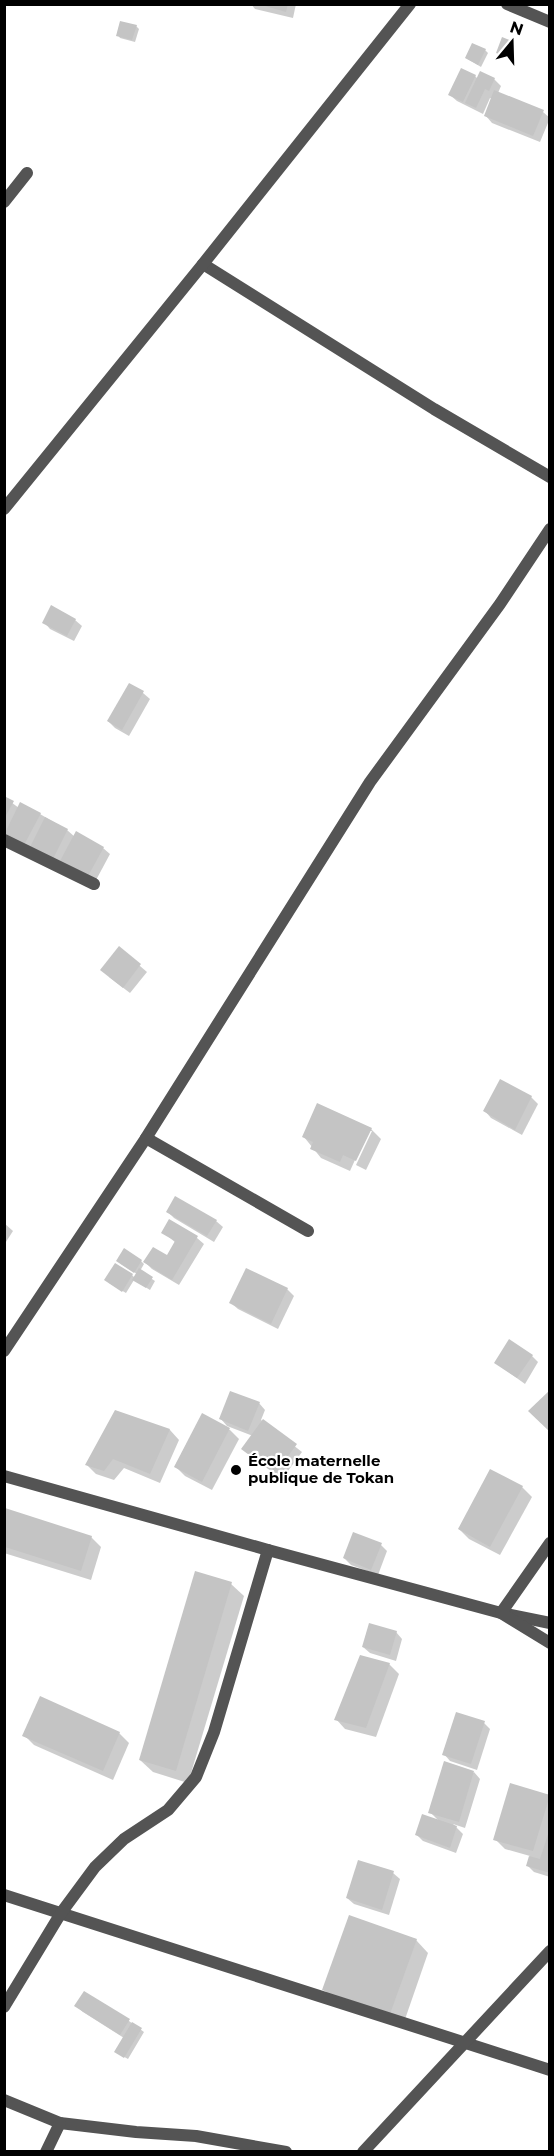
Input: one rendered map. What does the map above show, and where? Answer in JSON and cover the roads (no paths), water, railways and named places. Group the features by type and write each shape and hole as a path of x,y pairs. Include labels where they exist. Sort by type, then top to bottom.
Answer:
{"street":[{"path":"4,509 410,4"},
{"path":"507,4 549,22"},
{"path":"4,202 27,173"},
{"path":"203,264 434,409 549,477"},
{"path":"4,1351 146,1138 370,783 500,604 549,529"},
{"path":"4,840 94,884"},
{"path":"146,1138 308,1231"},
{"path":"4,1476 501,1613 549,1623"},
{"path":"501,1613 549,1543"},
{"path":"4,2007 61,1913 95,1867 124,1839 168,1810 196,1777 214,1732 268,1550"},
{"path":"501,1613 549,1643"},
{"path":"4,1895 549,2070"},
{"path":"363,2151 549,1951"},
{"path":"4,2100 60,2124 196,2136 286,2151"},
{"path":"46,2151 60,2124"}],"place":[{"name":"École maternelle publique de Tokan","path":"236,1470"}]}
